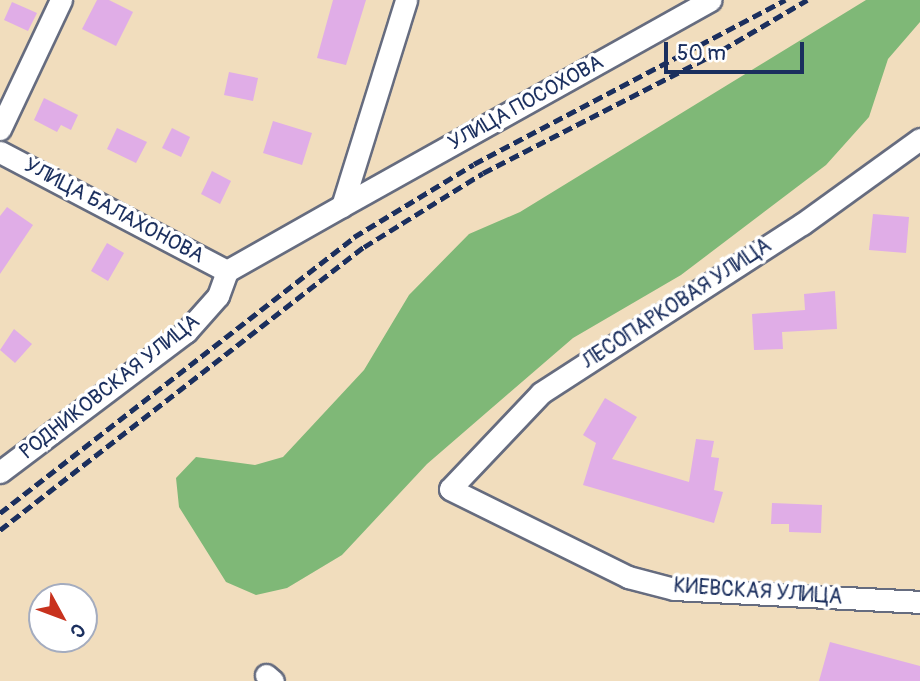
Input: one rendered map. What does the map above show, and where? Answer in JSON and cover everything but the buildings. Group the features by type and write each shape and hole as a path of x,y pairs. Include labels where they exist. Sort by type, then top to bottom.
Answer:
{"street":[{"path":"0,129 61,0"},
{"path":"227,271 342,206 405,0"},
{"name":"УЛИЦА ПОСОХОВА","path":"342,206 709,0"},
{"name":"ЛЕСОПАРКОВАЯ УЛИЦА","path":"450,489 541,393 802,223 920,139"},
{"name":"УЛИЦА БАЛАХОНОВА","path":"0,152 227,271"},
{"name":"РОДНИКОВСКАЯ УЛИЦА","path":"0,472 128,371 186,332 218,296 227,271"},
{"name":"КИЕВСКАЯ УЛИЦА","path":"450,489 628,577 674,589 920,602"}],"green space":[{"path":"866,0 920,0 920,22 888,59 869,117 826,165 681,275 573,338 427,464 342,555 287,588 256,595 226,582 179,507 176,478 196,457 255,465 283,457 364,370 409,295 469,234 520,212"}],"railway":[{"path":"0,513 354,237 474,164 785,0"},
{"path":"0,530 364,247 483,173 722,50 807,0"}]}
